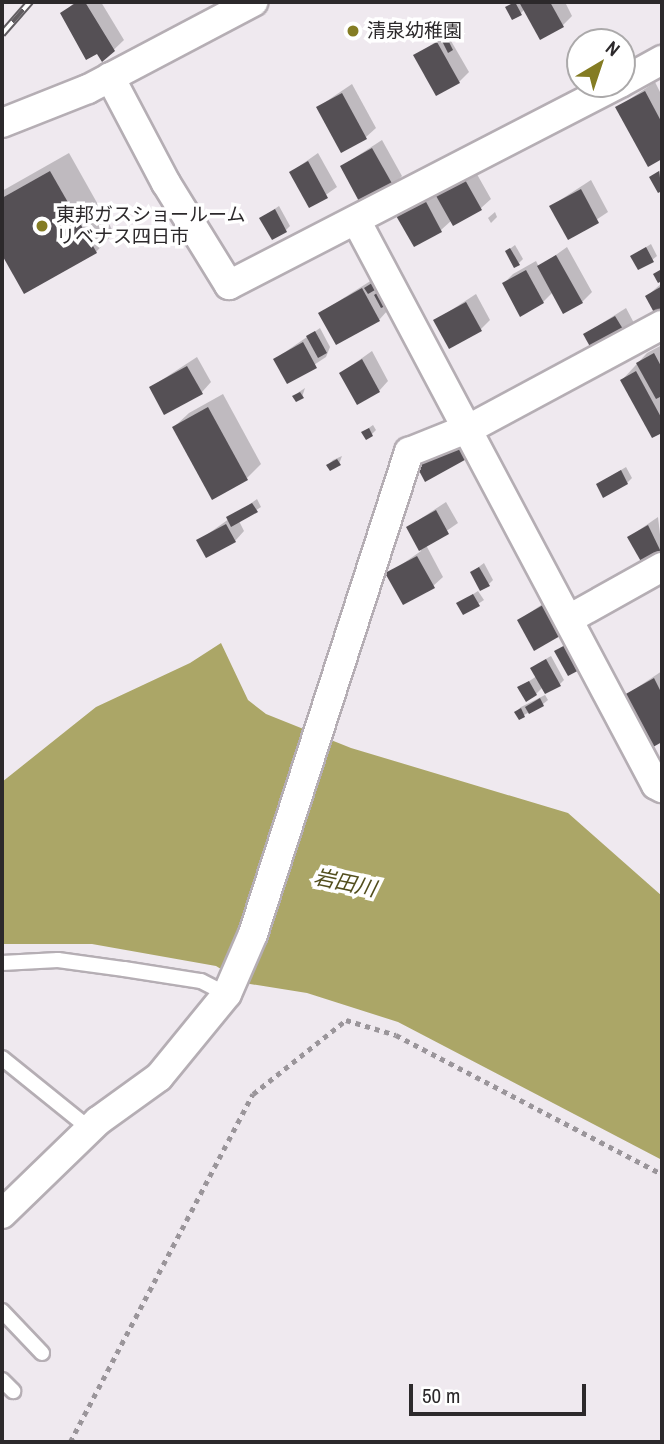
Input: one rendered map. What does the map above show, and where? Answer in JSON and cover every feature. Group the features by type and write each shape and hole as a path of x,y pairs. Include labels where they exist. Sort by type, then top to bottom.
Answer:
{"street":[{"path":"2,123 110,77 253,2"},
{"path":"636,74 662,60"},
{"path":"110,77 166,183 229,285 357,222 592,98"},
{"path":"357,222 569,619 654,760 662,788"},
{"path":"2,1214 90,1129 172,1065 229,990 253,934 325,720 409,452 466,427 662,325"},
{"path":"569,619 662,568"}],"lane":[{"path":"2,963 58,960 201,981 229,990"},
{"path":"2,1058 90,1129"},
{"path":"2,1311 42,1353"},
{"path":"2,1380 13,1391"}],"path":[{"path":"70,1442 253,1094 346,1020 396,1035 662,1174"}],"water":[{"name":"岩田川","path":"221,643 248,700 266,714 351,748 568,813 662,896 662,1160 398,1022 307,993 244,983 216,966 92,944 2,944 2,782 96,707 190,663"}],"building":[{"path":"77,2 85,2 115,51 102,62 97,54 86,60 60,13"},
{"path":"515,2 522,15 512,20 505,7"},
{"path":"519,2 550,2 564,27 540,40"},
{"path":"447,38 453,50 448,53 442,41"},
{"path":"437,42 460,83 436,96 413,55"},
{"path":"645,91 662,123 662,159 648,167 615,107"},
{"path":"342,93 367,139 341,153 316,107"},
{"path":"372,148 394,187 361,205 340,166"},
{"path":"308,161 328,198 309,208 289,172"},
{"name":"東邦ガスショールーム リベナス四日市","path":"50,171 97,253 24,294 2,255 2,198"},
{"path":"659,171 662,191 658,193 649,177"},
{"path":"464,178 482,210 453,226 435,194"},
{"path":"581,189 599,223 568,240 549,206"},
{"path":"424,198 442,232 414,247 395,214"},
{"path":"275,209 287,232 272,240 259,218"},
{"path":"646,247 654,262 638,270 630,256"},
{"path":"510,248 520,265 514,268 505,251"},
{"path":"556,255 583,303 563,314 537,266"},
{"path":"526,270 544,303 520,317 502,283"},
{"path":"660,270 662,281 658,283 653,274"},
{"path":"372,283 375,290 368,294 364,288"},
{"path":"662,286 662,315 657,318 645,296"},
{"path":"362,288 380,321 336,345 318,313"},
{"path":"380,291 388,305 381,308 374,295"},
{"path":"466,302 482,331 449,349 433,320"},
{"path":"615,316 626,334 593,352 583,334"},
{"path":"315,331 327,353 318,358 306,336"},
{"path":"303,342 317,368 287,384 273,359"},
{"path":"654,353 662,368 662,396 656,399 636,363"},
{"path":"362,359 380,392 357,405 339,373"},
{"path":"187,366 203,394 164,415 149,387"},
{"path":"636,371 662,419 662,433 652,438 620,380"},
{"path":"300,392 304,398 296,402 292,396"},
{"path":"208,407 248,480 212,500 172,427"},
{"path":"369,428 373,436 366,440 361,432"},
{"path":"463,439 472,456 425,482 416,465"},
{"path":"337,459 341,465 330,471 326,465"},
{"path":"621,470 628,484 603,498 596,484"},
{"path":"252,503 258,512 231,527 226,517"},
{"path":"436,510 449,534 419,551 406,527"},
{"path":"226,524 236,542 206,558 196,540"},
{"path":"648,525 662,554 643,565 627,537"},
{"path":"417,556 435,588 403,605 385,573"},
{"path":"479,567 490,586 480,591 470,572"},
{"path":"473,594 480,606 463,615 456,603"},
{"path":"543,605 560,636 534,651 517,620"},
{"path":"571,642 585,667 568,676 554,651"},
{"path":"546,659 561,686 545,694 530,668"},
{"path":"654,678 662,694 662,742 653,747 624,695"},
{"path":"529,681 537,695 526,702 517,687"},
{"path":"540,698 544,706 529,714 525,707"},
{"path":"521,708 525,717 519,720 514,712"}],"railway":[{"path":"2,34 30,2"}],"place":[{"name":"清泉幼稚園","path":"353,31"},
{"name":"東邦ガスショールーム リベナス四日市","path":"42,226"}]}
